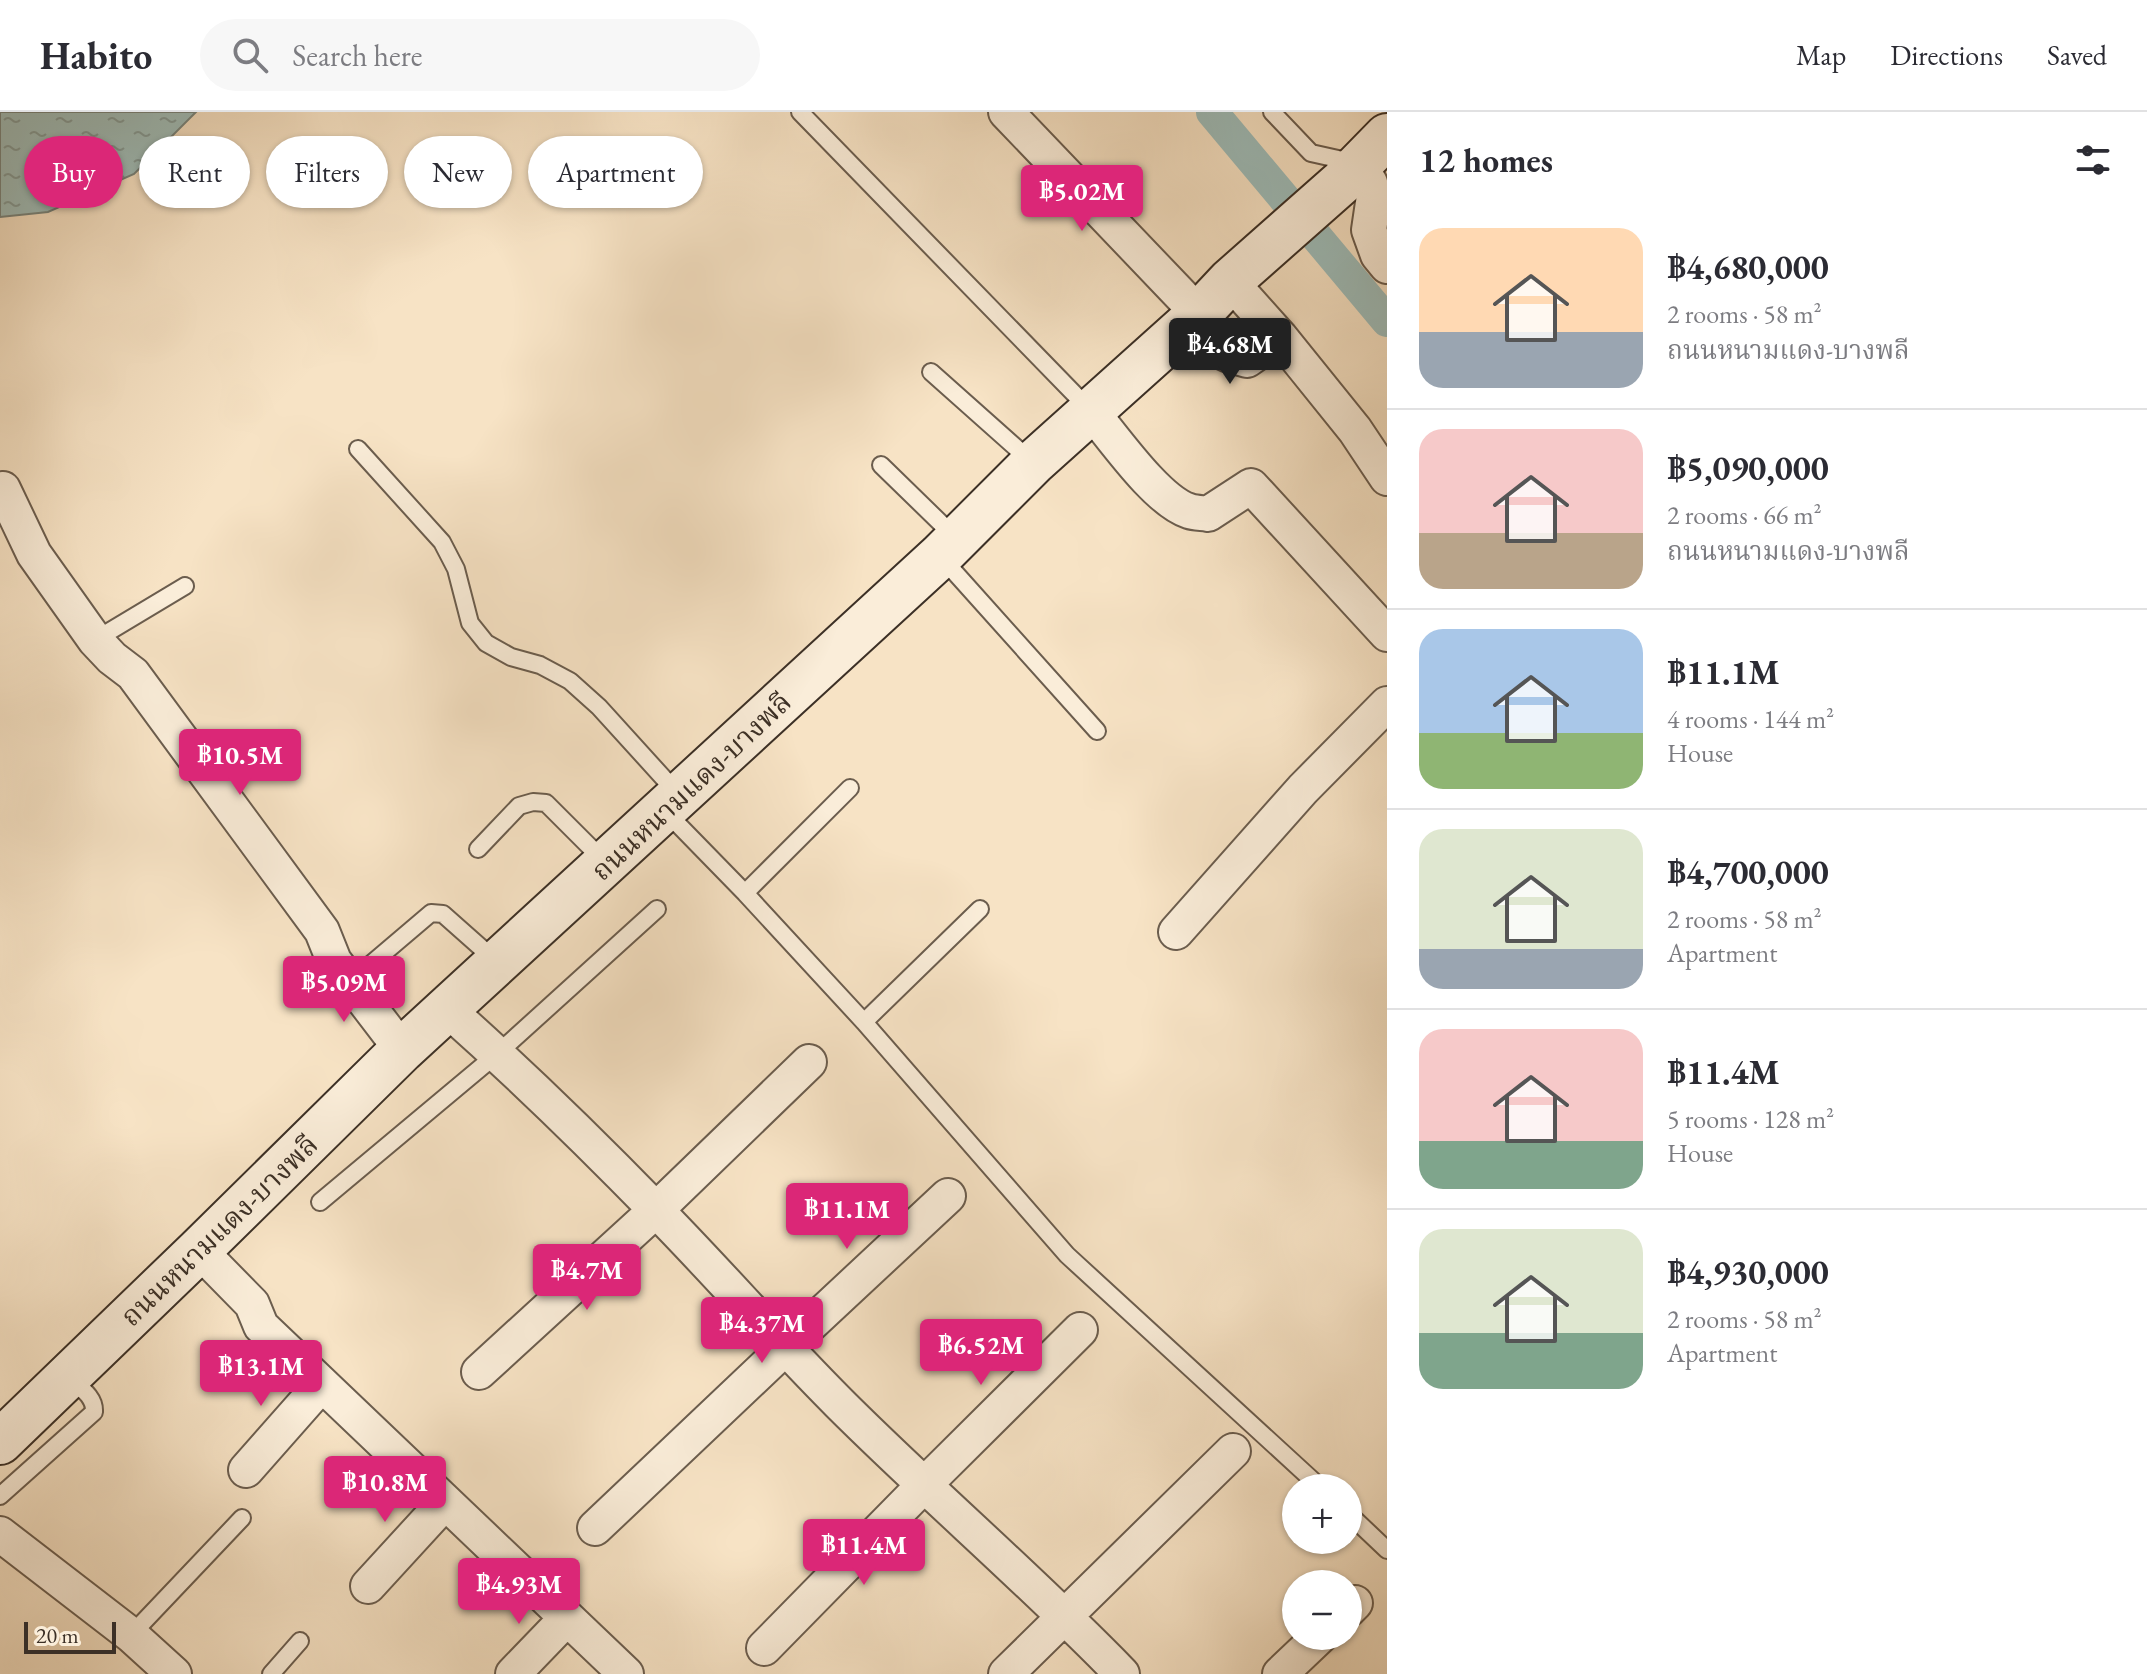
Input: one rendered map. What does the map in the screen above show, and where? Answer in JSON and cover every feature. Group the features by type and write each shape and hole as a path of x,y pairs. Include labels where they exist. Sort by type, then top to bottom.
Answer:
{"main road":[{"name":"ถนนหนามแดง-บางพลี","path":"0,1442 402,1050 949,548 1033,463 1195,318 1230,281 1363,160"}],"street":[{"path":"1006,112 1226,354 1247,360 1280,337"},
{"path":"1363,160 1374,196 1369,230 1378,255 1387,266"},
{"path":"1230,281 1355,430 1387,478"},
{"path":"1091,411 1165,497 1188,511 1208,514 1251,486 1387,634"},
{"path":"3,489 34,554 103,649 133,674 242,820 322,931 334,961 402,1050"},
{"path":"1176,932 1303,789 1387,704"},
{"path":"447,1009 656,1210 785,1348 923,1486 1066,1617 1122,1674"},
{"path":"479,1372 656,1210 809,1062"},
{"path":"595,1528 948,1196"},
{"path":"190,1259 252,1304 261,1326 626,1674"},
{"path":"764,1648 1080,1330"},
{"path":"246,1470 321,1385"},
{"path":"1006,1674 1233,1451"},
{"path":"368,1586 445,1502"},
{"path":"0,1534 131,1635 174,1674"},
{"path":"513,1674 566,1619"},
{"path":"1280,1674 1305,1650"}],"lane":[{"path":"800,112 1091,411"},
{"path":"1272,112 1311,153 1363,160"},
{"path":"931,372 1033,463"},
{"path":"358,449 442,542 456,569 470,623 486,643 511,657 540,665 570,681 599,707 745,893 864,1022 1067,1255 1306,1474"},
{"path":"881,465 1097,731"},
{"path":"103,649 185,586"},
{"path":"745,893 850,788"},
{"path":"478,849 519,806 533,802 546,803 607,864"},
{"path":"320,1202 497,1054 657,909"},
{"path":"864,1022 980,909"},
{"path":"371,964 431,913 437,912 497,962"},
{"path":"0,1496 94,1412 91,1397 68,1377"},
{"path":"131,1635 242,1518"},
{"path":"1362,1526 1387,1550"},
{"path":"271,1674 300,1641"}],"water":[{"path":"0,112 196,112 172,136 139,136 139,169 123,179 123,136 24,136 24,208 57,208 48,212 0,217"}],"waterway":[{"path":"1212,112 1387,321"}]}
